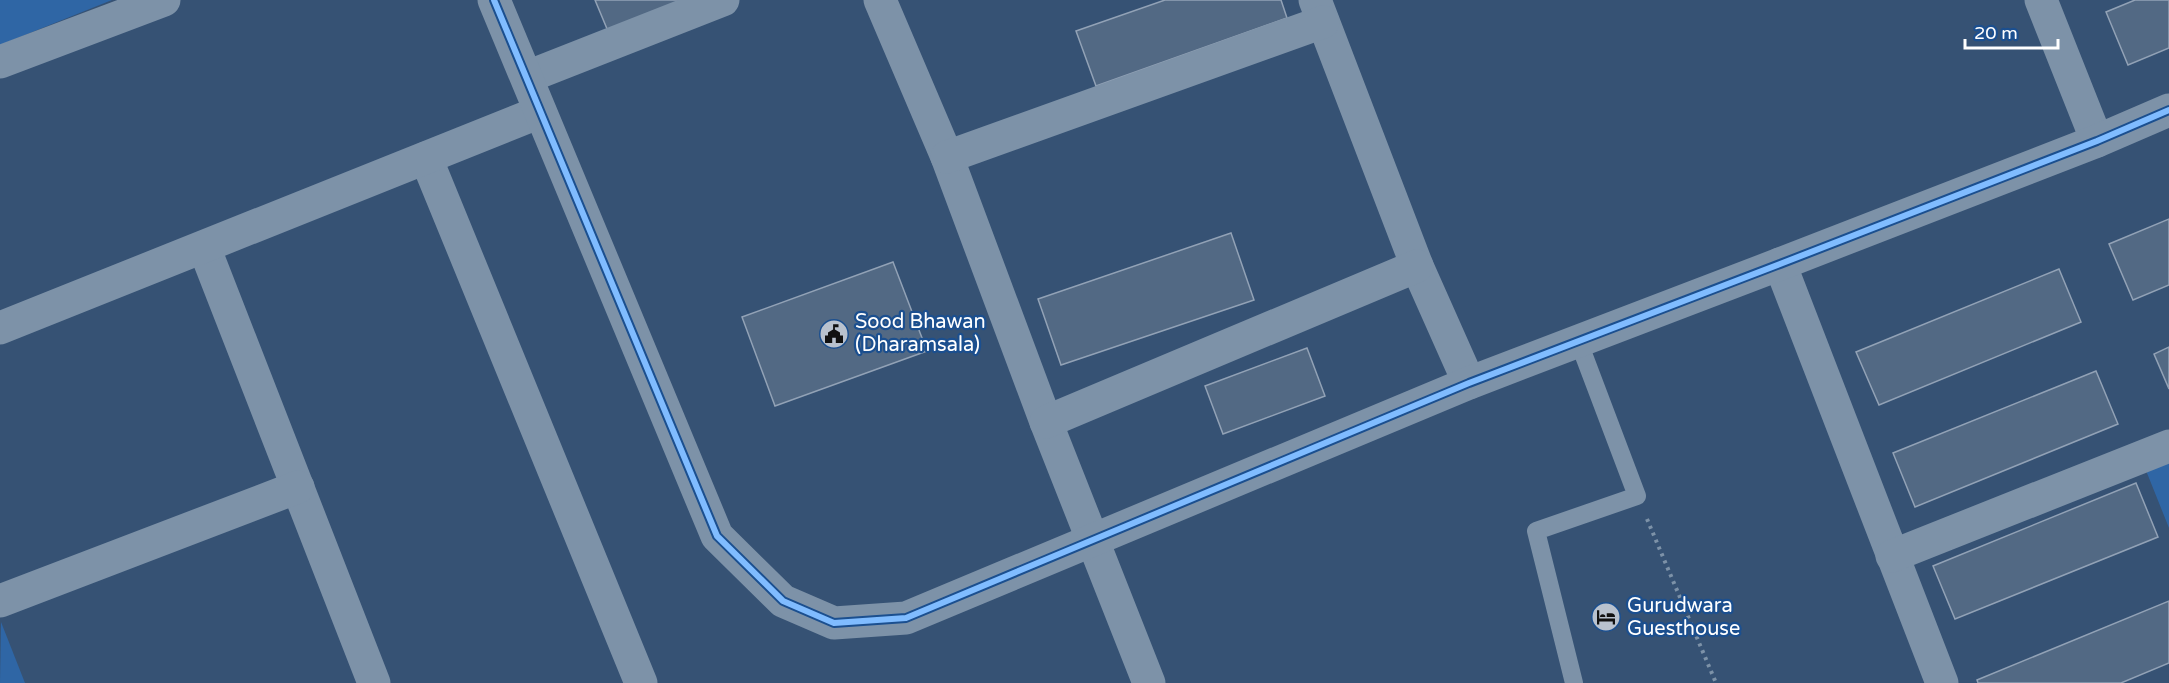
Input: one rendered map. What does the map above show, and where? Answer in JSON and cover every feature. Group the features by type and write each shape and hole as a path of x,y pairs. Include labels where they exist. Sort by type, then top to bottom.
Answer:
{"street":[{"path":"0,62 164,0"},
{"path":"494,0 717,536 783,601 834,623 906,618 1469,383 2097,141 2169,110"},
{"path":"527,77 723,0"},
{"path":"880,0 947,157 1046,422 1149,683"},
{"path":"2045,1 2097,141"},
{"path":"947,157 1319,11 1418,266 1469,383"},
{"path":"0,328 540,112"},
{"path":"426,158 641,683"},
{"path":"204,247 374,683"},
{"path":"1780,264 1942,683"},
{"path":"1046,422 1418,266"},
{"path":"1892,556 2169,446"},
{"path":"0,601 298,487"}],"lane":[{"path":"1574,683 1536,531 1637,496 1578,340"}],"path":[{"path":"1637,496 1716,683"}],"shaded area":[{"path":"0,0 112,0 0,45"},
{"path":"2169,459 2169,528 2145,468"},
{"path":"1,622 25,683 0,683"}],"building":[{"path":"595,0 697,0 610,36"},
{"path":"1165,0 1281,0 1287,18 1096,86 1076,31"},
{"path":"2135,0 2169,0 2169,48 2128,65 2106,12"},
{"path":"2169,219 2169,285 2133,300 2109,244"},
{"path":"1231,233 1254,300 1061,365 1038,299"},
{"name":"Sood Bhawan (Dharamsala)","path":"893,262 927,351 775,406 742,317"},
{"path":"2059,269 2081,322 1879,405 1856,352"},
{"path":"2169,347 2169,389 2154,354"},
{"path":"1307,348 1325,396 1223,434 1205,386"},
{"path":"2096,371 2118,424 1915,507 1893,453"},
{"path":"2136,483 2158,537 1955,619 1933,566"},
{"path":"2169,601 2169,663 2121,683 1978,683 1977,680"}],"cycle path":[{"path":"494,0 717,536 783,601 834,623 906,618 1469,383 2097,141 2169,110"}],"place":[{"name":"Sood Bhawan (Dharamsala)","path":"834,334"},
{"name":"Gurudwara Guesthouse","path":"1606,617"}]}
